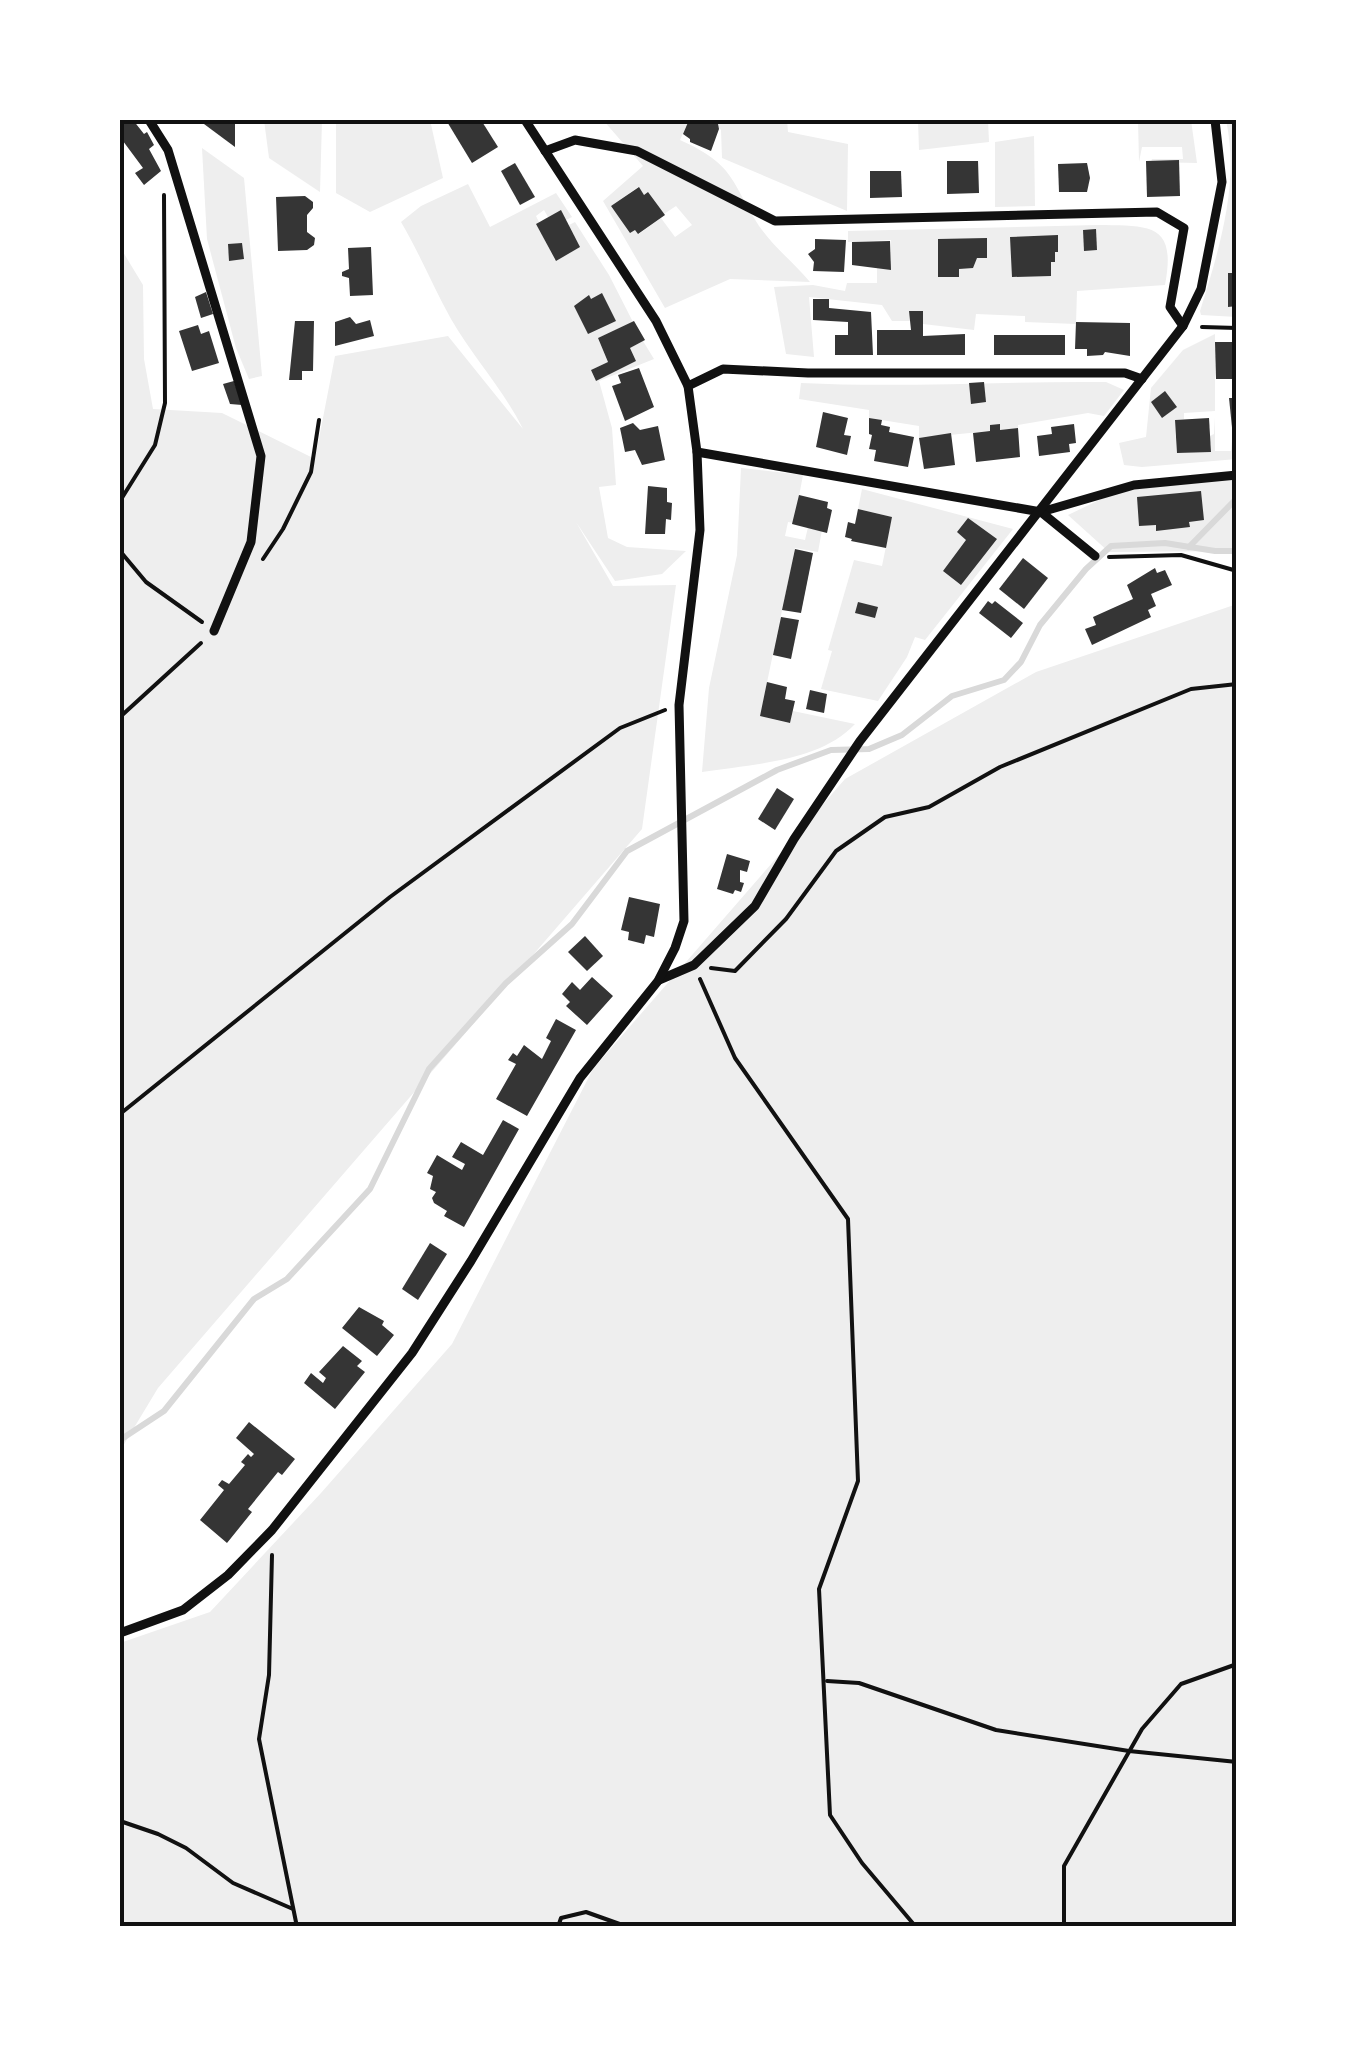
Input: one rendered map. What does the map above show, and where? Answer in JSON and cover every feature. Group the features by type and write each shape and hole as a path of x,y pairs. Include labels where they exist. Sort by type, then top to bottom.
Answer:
{"street":[{"path":"149,120 168,150 260,456 252,542 214,631"},
{"path":"120,1633 184,1610 228,1575 272,1530 412,1352 580,1078 658,980 684,921 679,705 700,530 697,452 688,386 656,321 525,120"},
{"path":"658,980 694,966 755,906 847,758 1184,326 1201,289 1222,182 1215,120"},
{"path":"545,151 575,140 637,151 775,222 1157,212 1184,228 1170,307 1184,326"},
{"path":"688,386 723,369 808,374 1126,373 1142,379"},
{"path":"697,452 1041,512 1134,485 1237,475"},
{"path":"1041,512 1095,556"}],"path":[{"path":"120,501 155,445 165,402 165,187"},
{"path":"1184,326 1237,328"},
{"path":"264,558 311,472 319,420"},
{"path":"120,551 146,582 214,631 120,717"},
{"path":"1095,556 1182,554 1237,571"},
{"path":"694,966 735,971 786,919 836,852 885,817 929,807 1000,767 1191,689 1237,684"},
{"path":"120,1114 390,897 620,728 679,705"},
{"path":"694,966 735,1058 848,1218 858,1481 820,1589 830,1815 862,1863 916,1927"},
{"path":"272,1530 269,1675 259,1739 298,1927"},
{"path":"1064,1927 1064,1866 1142,1729 1180,1684 1237,1664"},
{"path":"824,1681 858,1683 996,1730 1129,1751 1237,1762"},
{"path":"120,1821 186,1848 233,1882 293,1910"},
{"path":"558,1927 561,1918 586,1912 628,1927"}],"shaded area":[{"path":"264,120 322,120 320,192 269,158"},
{"path":"336,120 430,120 443,178 370,212 336,193"},
{"path":"603,120 689,120 680,140 723,168 762,230 810,282 730,279 665,308 603,201 643,166","holes":["638,187 644,195 648,193 664,214 676,206 692,225 675,237 661,218 639,234 635,230 630,232 611,206"]},
{"path":"712,120 787,120 788,132 848,144 847,211 722,158 721,130"},
{"path":"918,120 988,120 989,142 919,150"},
{"path":"1138,120 1191,120 1197,163 1151,162 1183,159 1182,147 1142,147 1139,162"},
{"path":"1226,120 1237,120 1237,317 1201,315 1200,311 1229,192"},
{"path":"1034,136 1035,206 995,207 995,142"},
{"path":"202,148 244,178 262,376 249,379 236,348 207,239"},
{"path":"468,184 490,227 556,193 572,217 548,217 544,210 536,216 555,260 569,225 575,222 633,322 598,338 608,362 591,370 596,381 636,361 630,348 643,341 654,359 599,381 612,428 616,485 599,487 608,538 627,547 686,551 662,574 615,581 576,522 613,586 676,585 642,829 158,1388 120,1451 120,247 143,285 144,359 153,409 222,413 315,459 335,356 448,336 523,429 451,319 401,222 421,206"},
{"path":"1131,226 1155,232 1167,249 1165,285 1077,291 1076,324 1025,322 1025,316 976,314 974,330 923,324 923,311 910,311 910,321 892,321 882,305 809,297 814,357 786,354 774,287 813,285 845,291 847,283 877,283 877,264 891,264 891,240 848,242 848,231"},
{"path":"1215,334 1215,411 1184,413 1184,419 1175,420 1177,453 1211,451 1215,417 1215,451 1231,451 1233,430 1237,459 1124,465 1119,443 1146,437 1151,388 1183,350"},
{"path":"1106,382 1124,390 1104,416 1088,413 1018,428 1000,430 999,425 991,425 990,431 919,438 919,426 869,418 869,410 799,399 801,383"},
{"path":"741,468 803,475 794,523 788,522 785,536 805,540 808,527 822,530 818,552 795,548 760,716 789,723 793,711 855,724 840,737 804,754 702,772 709,688 737,555"},
{"path":"1237,476 1237,551 1109,552 1068,515 1116,492"},
{"path":"862,489 1013,529 925,640 915,637 907,657 878,701 821,689 854,560 882,566 892,517 858,509"},
{"path":"1237,604 1237,1927 120,1927 120,1643 210,1612 452,1344 593,1069 845,779 1036,672"}],"building":[{"path":"120,120 133,120 144,134 147,132 154,145 149,149 161,171 144,185 135,173 143,168 120,137"},
{"path":"204,120 235,120 235,147 204,124"},
{"path":"446,120 481,120 498,147 472,163"},
{"path":"689,120 712,120 718,124 711,151 690,142 683,134"},
{"path":"1179,160 1180,196 1147,197 1146,161"},
{"path":"947,161 978,161 979,193 947,194"},
{"path":"515,163 535,197 520,205 501,171"},
{"path":"1087,163 1087,192 1059,192 1058,164"},
{"path":"870,171 901,171 902,197 870,198"},
{"path":"639,187 644,195 648,192 665,215 638,234 635,230 630,233 611,206"},
{"path":"305,196 313,202 307,215 307,232 315,238 314,245 307,250 278,251 276,197"},
{"path":"561,210 580,247 556,261 536,224"},
{"path":"1096,229 1097,250 1084,251 1083,230"},
{"path":"1058,235 1051,276 1012,277 1010,237"},
{"path":"987,238 987,258 977,258 973,268 959,269 959,277 938,277 938,239"},
{"path":"815,239 846,240 844,272 813,271 814,262 808,254 815,249"},
{"path":"890,241 891,270 852,265 852,242"},
{"path":"242,243 244,259 229,261 228,244"},
{"path":"371,247 373,295 350,296 349,278 342,276 349,269 348,248"},
{"path":"1228,273 1237,273 1237,306 1228,307"},
{"path":"206,292 213,314 201,318 195,297"},
{"path":"602,293 616,321 588,334 574,306 589,295 591,299"},
{"path":"813,299 829,299 829,308 871,312 873,355 835,355 835,335 848,335 848,322 813,320"},
{"path":"909,311 923,311 923,336 965,334 965,355 877,355 877,330 911,330"},
{"path":"350,317 356,324 370,320 374,336 335,346 335,322"},
{"path":"295,321 314,321 313,371 302,371 302,380 289,380"},
{"path":"634,321 645,340 630,348 636,361 596,381 591,370 608,362 598,338"},
{"path":"1076,322 1130,323 1130,356 1105,352 1087,356 1087,349 1075,349"},
{"path":"198,325 201,334 209,331 219,363 192,371 179,331"},
{"path":"994,335 1065,335 1065,355 994,355"},
{"path":"1215,342 1237,342 1236,379 1216,379"},
{"path":"639,368 654,407 625,421 612,386 621,383 618,375"},
{"path":"234,381 242,405 230,404 223,384"},
{"path":"984,382 986,402 971,404 969,383"},
{"path":"1165,391 1177,407 1162,418 1151,402"},
{"path":"1229,398 1237,398 1237,447 1234,447"},
{"path":"823,412 848,418 844,435 851,436 847,455 816,447"},
{"path":"869,418 882,420 881,425 890,427 889,432 914,437 908,467 874,461 876,450 869,449"},
{"path":"1209,418 1211,452 1177,453 1175,420"},
{"path":"633,423 640,430 658,426 665,460 642,465 635,450 625,452 620,428"},
{"path":"1000,424 1000,430 1018,428 1020,457 976,462 973,433 990,431 990,425"},
{"path":"1074,424 1076,443 1069,444 1070,452 1039,456 1037,436 1052,434 1051,427"},
{"path":"951,433 955,465 924,469 919,438"},
{"path":"648,486 667,488 667,502 672,503 665,534 645,534"},
{"path":"1201,491 1204,520 1189,522 1190,527 1156,531 1156,525 1139,526 1137,497"},
{"path":"799,495 828,502 827,508 832,510 827,533 792,524"},
{"path":"858,509 892,517 886,548 845,537 848,522 855,524"},
{"path":"968,518 997,539 961,585 943,571 966,540 957,532"},
{"path":"795,549 813,553 801,613 782,610"},
{"path":"1023,558 1048,578 1024,609 999,589"},
{"path":"1155,568 1157,573 1165,570 1172,585 1151,594 1156,606 1148,610 1151,617 1092,645 1085,629 1096,625 1093,617 1133,599 1127,585"},
{"path":"988,601 995,601 1023,623 1011,638 979,613"},
{"path":"858,602 878,607 875,618 855,613"},
{"path":"781,617 799,620 791,659 773,655"},
{"path":"767,682 787,687 785,699 795,701 790,723 760,716"},
{"path":"810,690 827,694 824,713 806,709"},
{"path":"777,788 794,799 775,830 758,819"},
{"path":"727,854 750,861 747,872 740,870 740,882 744,883 741,892 717,889"},
{"path":"629,897 660,904 654,937 646,935 644,944 628,940 629,932 621,930"},
{"path":"585,936 603,956 587,971 568,952"},
{"path":"592,977 613,996 587,1025 566,1006 570,1002 562,994 572,982 580,990"},
{"path":"556,1019 576,1030 527,1116 496,1099 516,1064 508,1060 513,1053 517,1056 524,1045 542,1059 551,1041 546,1038"},
{"path":"503,1120 519,1129 464,1227 444,1216 447,1211 434,1203 436,1192 430,1189 433,1176 427,1173 437,1155 462,1170 465,1164 452,1157 461,1142 483,1155"},
{"path":"430,1243 447,1254 418,1300 402,1289"},
{"path":"359,1307 384,1321 382,1325 394,1335 377,1356 342,1328"},
{"path":"343,1346 362,1361 357,1366 365,1372 335,1409 304,1383 311,1373 323,1383 326,1378 319,1372"},
{"path":"249,1422 295,1459 282,1475 278,1472 248,1509 252,1512 227,1543 200,1520 224,1490 218,1485 222,1480 229,1484 245,1465 241,1462 248,1454 254,1454 236,1438"}],"waterway":[{"path":"1189,547 1237,498"},
{"path":"120,1440 164,1411 254,1299 287,1279 370,1189 429,1069 506,983 572,924 627,851 777,770 831,750 869,749 902,735 952,696 1004,680 1021,662 1040,625 1086,569 1111,546 1165,543 1237,551"}]}
